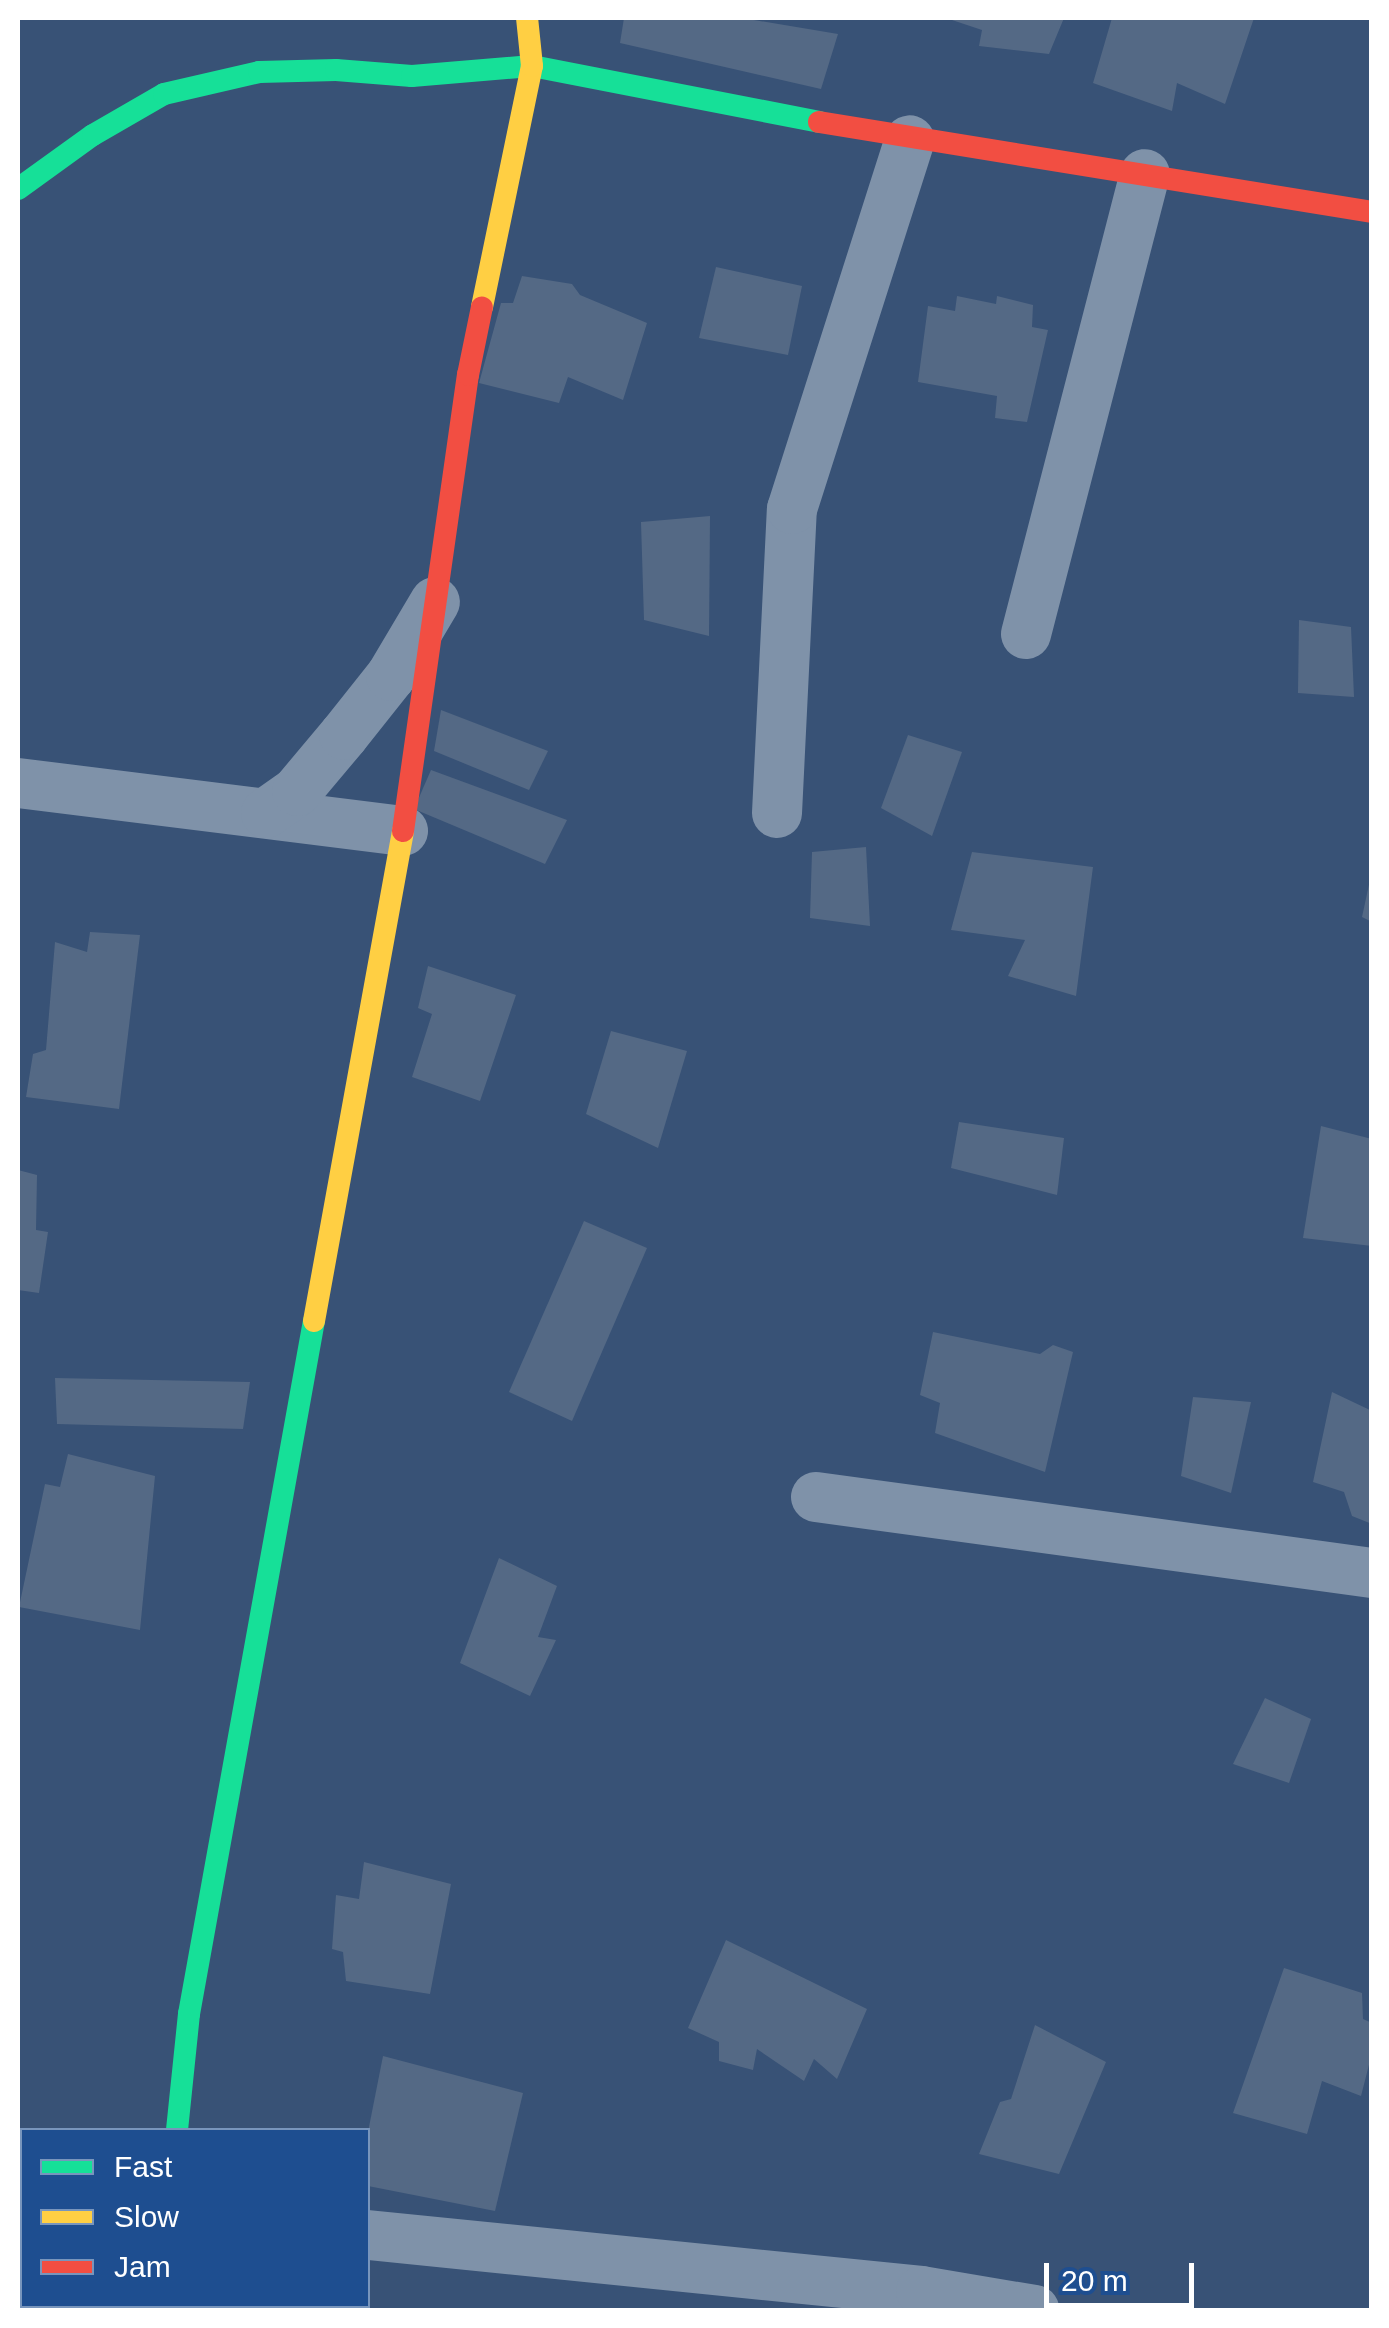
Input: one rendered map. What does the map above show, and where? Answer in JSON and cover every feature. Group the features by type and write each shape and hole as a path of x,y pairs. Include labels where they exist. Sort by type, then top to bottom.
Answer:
{"street":[{"path":"177,2128 189,2014 403,831 468,376 532,66 526,18"},
{"path":"18,189 93,135 164,94 208,80 259,72 336,70 412,76 532,66 910,140 1372,212"},
{"path":"777,814 792,509 910,140"},
{"path":"1026,634 1145,174"},
{"path":"266,813 297,791 344,736 391,676 434,602"},
{"path":"18,783 403,831"},
{"path":"816,1497 1372,1573"},
{"path":"370,2235 921,2291 1034,2310"}],"building":[{"path":"624,18 742,18 838,34 821,89 620,43"},
{"path":"946,18 1064,18 1049,54 979,46 982,30"},
{"path":"1112,18 1254,18 1225,104 1177,83 1172,111 1093,83"},
{"path":"716,267 802,286 788,355 699,338"},
{"path":"522,276 572,284 580,295 647,323 623,400 568,377 559,403 479,383 501,303 513,303"},
{"path":"957,296 996,304 997,296 1033,305 1032,327 1048,330 1027,422 995,418 997,396 918,382 928,306 955,311"},
{"path":"710,516 709,636 644,620 641,522"},
{"path":"1299,620 1351,627 1354,697 1298,693"},
{"path":"441,710 548,751 529,790 434,751"},
{"path":"908,735 962,752 932,836 881,808"},
{"path":"431,770 567,820 545,864 414,809"},
{"path":"866,847 870,926 810,918 812,852"},
{"path":"972,852 1093,867 1076,996 1008,976 1025,940 951,930"},
{"path":"1372,880 1372,922 1362,917"},
{"path":"90,932 140,935 119,1109 26,1097 33,1054 46,1050 55,942 87,952"},
{"path":"428,966 516,995 480,1101 412,1077 432,1014 418,1008"},
{"path":"611,1031 687,1051 658,1148 586,1114"},
{"path":"959,1122 1064,1138 1057,1195 951,1168"},
{"path":"1321,1126 1372,1139 1372,1246 1303,1238"},
{"path":"18,1170 37,1175 36,1230 48,1232 39,1293 18,1290"},
{"path":"584,1221 647,1248 572,1421 509,1392"},
{"path":"933,1332 1040,1354 1053,1345 1073,1352 1045,1472 935,1433 940,1403 920,1395"},
{"path":"55,1378 250,1382 243,1429 57,1424"},
{"path":"1332,1392 1372,1411 1372,1524 1352,1516 1344,1492 1313,1482"},
{"path":"1193,1397 1251,1402 1231,1493 1181,1476"},
{"path":"68,1454 155,1476 140,1630 19,1607 45,1484 60,1487"},
{"path":"499,1558 557,1586 538,1637 556,1640 530,1696 460,1663"},
{"path":"1265,1698 1311,1719 1289,1783 1233,1764"},
{"path":"364,1862 451,1884 430,1994 346,1981 343,1952 332,1949 336,1895 359,1899"},
{"path":"726,1940 867,2009 837,2079 814,2059 804,2081 757,2049 753,2070 719,2061 719,2042 688,2028"},
{"path":"1284,1968 1362,1993 1363,2019 1372,2023 1372,2053 1361,2096 1322,2081 1307,2134 1233,2113"},
{"path":"1035,2025 1106,2062 1059,2174 979,2154 1000,2102 1011,2099"},
{"path":"383,2056 523,2093 495,2211 370,2186 369,2128"}],"traffic: fast":[{"path":"18,189 93,135 164,94 259,72 336,70 412,76 532,66 819,122"},
{"path":"177,2128 189,2014 314,1321"}],"traffic: slow":[{"path":"482,307 532,66 527,18"},
{"path":"314,1321 403,831"}],"traffic: jam":[{"path":"819,122 1372,212"},
{"path":"403,831 468,375 482,307"}]}
